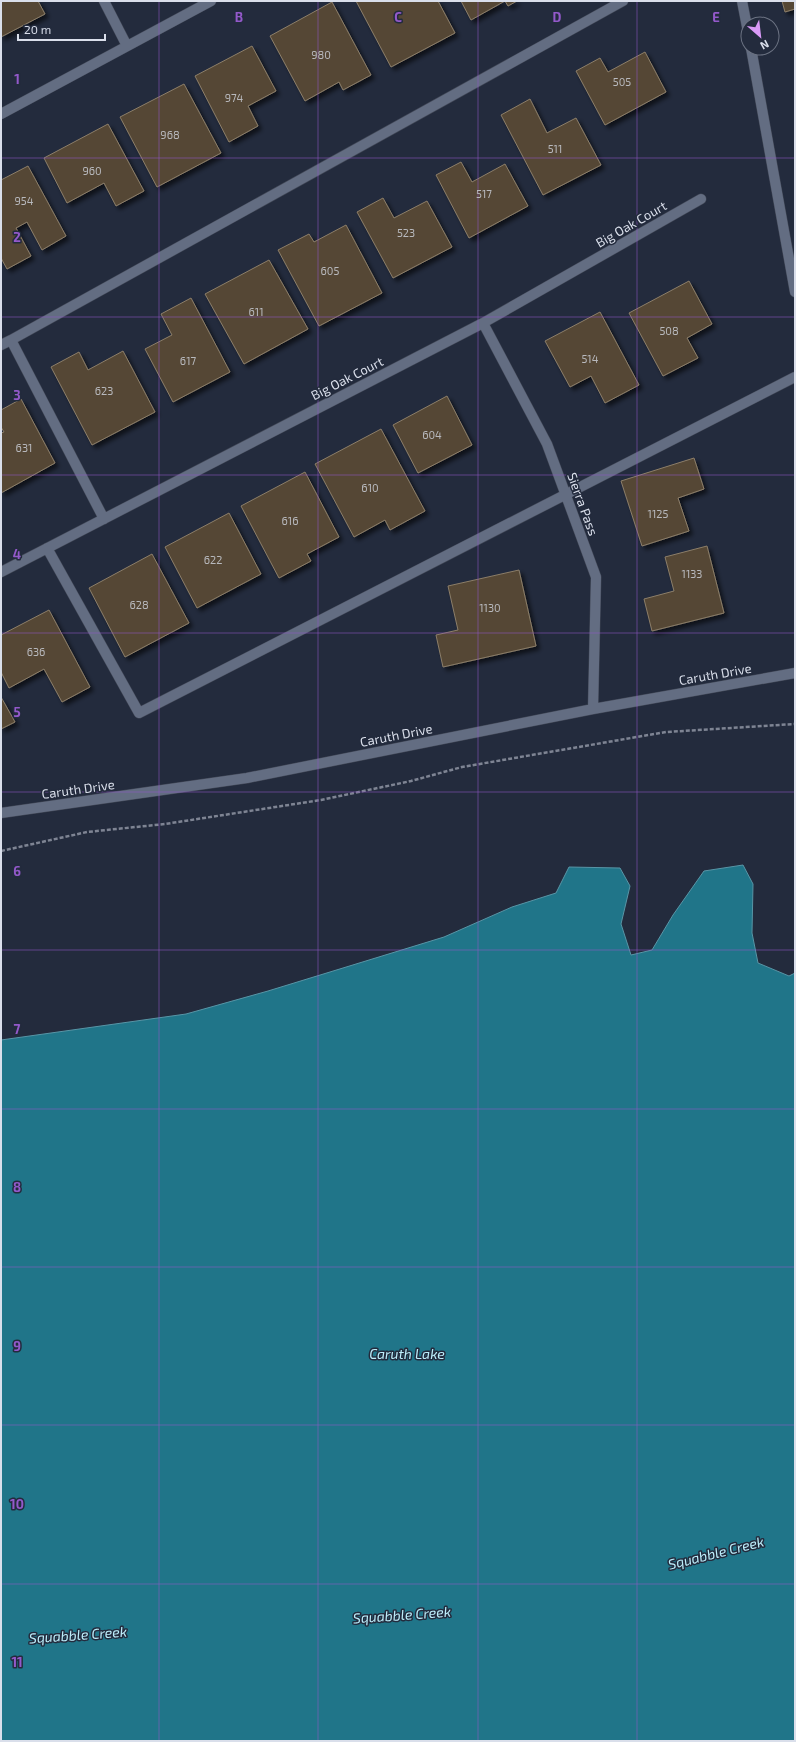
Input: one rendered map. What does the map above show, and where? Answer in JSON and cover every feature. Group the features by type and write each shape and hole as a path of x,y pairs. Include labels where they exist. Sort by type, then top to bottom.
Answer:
{"street":[{"path":"104,1 128,46"},
{"path":"1,114 211,1"},
{"path":"1,345 623,1"},
{"path":"742,1 745,16"},
{"path":"752,56 795,292"},
{"name":"Big Oak Court","path":"1,572 483,323 701,199"},
{"name":"Sierra Pass","path":"483,323 547,444 596,577 593,709"},
{"path":"11,340 104,519"},
{"path":"47,548 138,714 795,377"},
{"name":"Caruth Drive","path":"1,813 247,778 593,709 795,673"}],"path":[{"path":"1,851 88,832 165,824 321,800 462,767 666,732 795,724"}],"water":[{"name":"Caruth Lake","path":"743,865 753,884 752,933 758,963 789,976 795,973 795,1741 1,1741 1,1040 186,1014 268,991 444,937 512,907 556,893 569,867 620,868 630,886 621,924 631,955 652,950 673,915 704,871"}],"building":[{"path":"1,1 38,1 45,14 1,37"},
{"path":"356,1 438,1 455,33 391,67"},
{"path":"461,1 505,1 471,20"},
{"path":"505,1 517,1 508,6"},
{"path":"782,1 795,1 795,9 785,12"},
{"path":"332,2 371,75 343,90 339,82 305,101 270,36"},
{"path":"252,46 276,91 248,106 258,126 229,142 195,76"},
{"path":"645,52 666,92 605,125 576,71 600,58 608,72"},
{"path":"184,84 221,153 157,187 120,117"},
{"path":"530,99 547,133 576,118 601,165 543,195 501,115"},
{"path":"108,124 144,191 116,206 104,183 67,203 44,158"},
{"path":"461,162 472,182 505,164 528,206 469,238 436,175"},
{"path":"28,166 66,236 42,250 27,222 16,228 31,256 7,269 1,258 1,180"},
{"path":"383,198 394,218 427,201 452,247 393,278 357,212"},
{"path":"346,225 382,293 319,326 278,250 309,234 314,242"},
{"path":"269,260 308,329 244,364 205,294"},
{"path":"689,281 712,324 687,338 698,358 663,376 629,313"},
{"path":"191,298 230,372 173,402 145,349 172,335 161,314"},
{"path":"600,312 639,385 605,403 591,376 570,387 545,341"},
{"path":"123,351 155,412 92,445 51,367 79,352 88,370"},
{"path":"447,396 472,445 418,473 393,425"},
{"path":"21,399 55,463 1,493 1,433 4,432 1,427 1,410"},
{"path":"381,429 425,511 390,530 385,520 354,537 315,464"},
{"path":"694,458 704,489 678,498 689,531 642,546 621,481"},
{"path":"305,472 339,537 307,554 311,561 279,578 241,506"},
{"path":"229,513 261,574 197,608 165,547"},
{"path":"707,546 724,613 652,631 644,599 674,591 665,557"},
{"path":"152,554 189,623 125,657 89,588"},
{"path":"519,570 536,646 443,667 436,635 458,630 448,586"},
{"path":"49,610 90,687 62,702 44,669 9,688 1,672 1,635"},
{"path":"1,697 15,722 1,729"}],"water label":[{"name":"Squabble Creek","path":"716,1553"},
{"name":"Squabble Creek","path":"402,1615"},
{"name":"Squabble Creek","path":"78,1635"}]}
